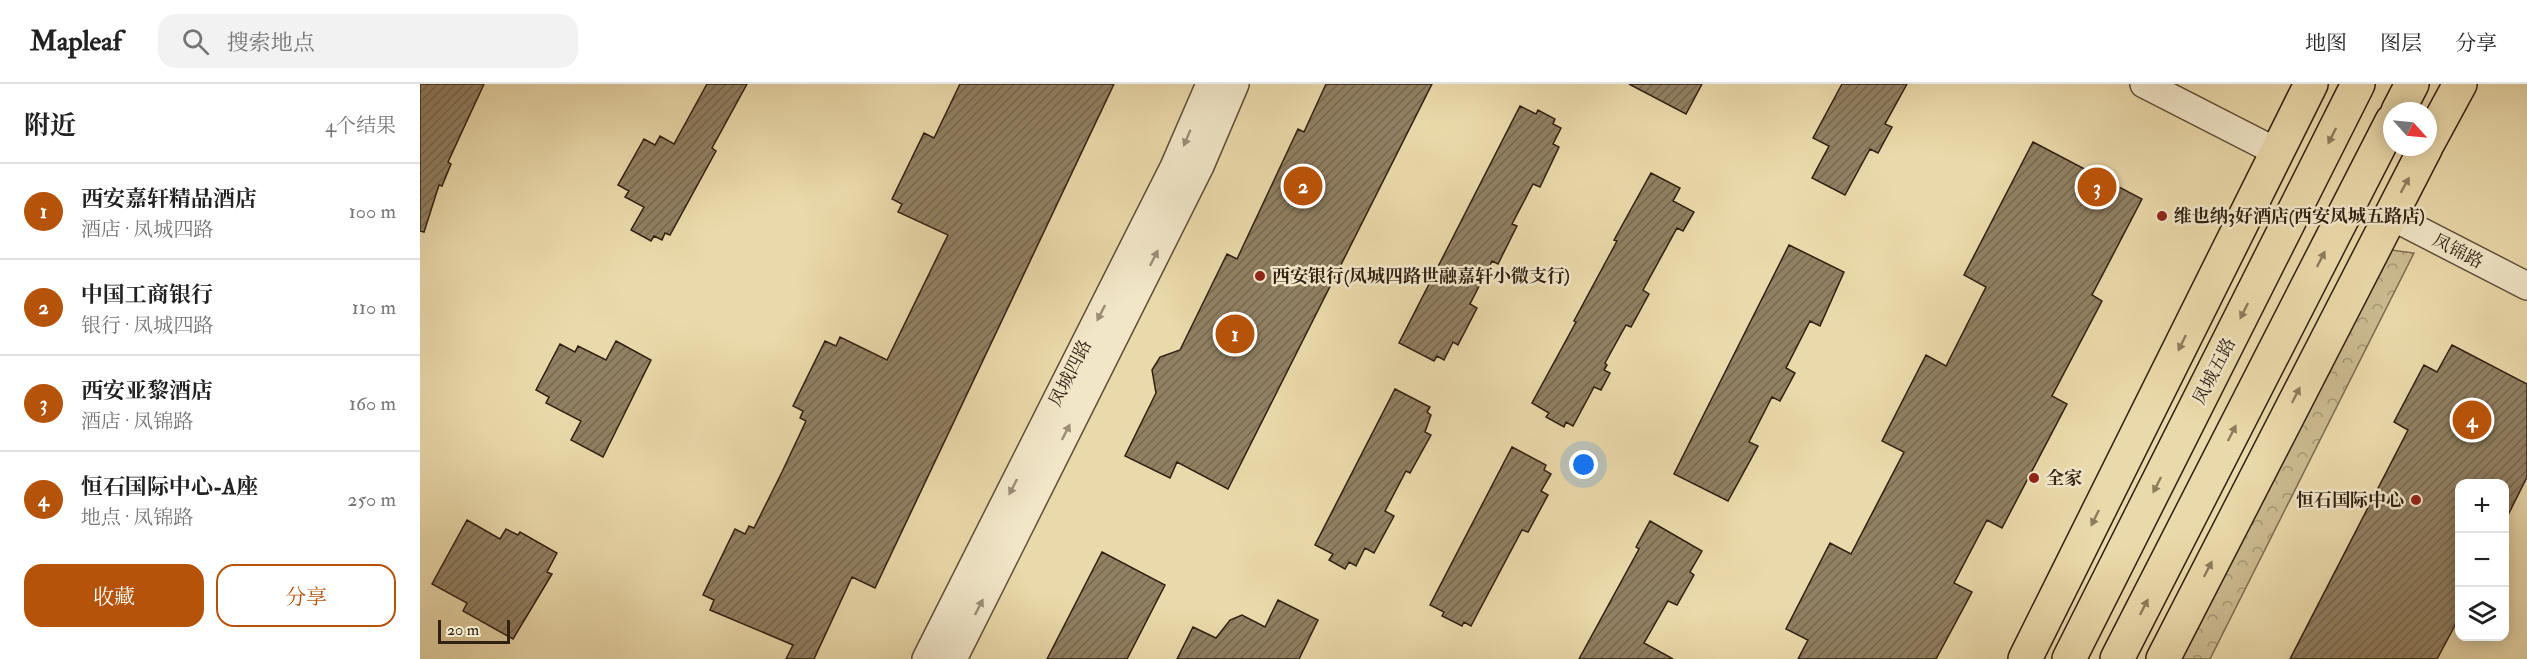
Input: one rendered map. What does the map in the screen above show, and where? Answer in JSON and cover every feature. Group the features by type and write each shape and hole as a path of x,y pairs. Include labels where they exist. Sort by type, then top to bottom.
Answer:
{"main road":[{"path":"2025,659 2311,84"},
{"name":"凤城五路","path":"2070,659 2358,84"},
{"path":"2403,102 2412,84"},
{"path":"2437,127 2460,84"},
{"path":"2117,659 2383,139"},
{"path":"2163,659 2421,156"}],"street":[{"name":"凤城四路","path":"926,659 1174,167 1210,84"},
{"name":"凤城四路","path":"953,659 1200,166 1235,84"},
{"path":"2144,84 2277,152"},
{"name":"凤锦路","path":"2389,215 2527,286"}],"green space":[{"path":"2391,250 2414,253 2210,659 2148,659"}],"building":[{"path":"420,84 484,84 448,162 451,164 442,186 439,185 424,232 420,231"},
{"path":"707,84 747,84 712,148 716,151 670,235 665,233 662,240 654,236 651,241 631,230 644,207 625,197 629,191 618,185 644,139 655,145 660,136 674,144"},
{"path":"960,84 1114,84 875,588 852,577 814,659 786,659 793,645 710,610 714,600 703,595 735,529 745,534 749,526 754,528 782,472 806,421 800,418 803,411 793,406 825,341 836,346 840,337 887,360 948,235 898,212 902,204 892,199 924,133 934,138"},
{"path":"1326,84 1432,84 1228,489 1177,462 1170,478 1125,456 1156,393 1152,370 1160,357 1180,350 1227,254 1237,259 1298,129 1304,132"},
{"path":"1629,84 1702,84 1686,114"},
{"path":"1842,84 1907,84 1885,124 1892,127 1878,153 1870,149 1845,195 1812,178 1829,146 1813,138"},
{"path":"1520,106 1536,114 1538,110 1555,119 1553,124 1561,128 1553,144 1559,147 1540,187 1533,184 1512,224 1517,226 1498,264 1492,261 1470,304 1477,308 1458,345 1453,342 1444,360 1437,356 1434,361 1399,343"},
{"path":"2033,142 2142,199 2092,295 2102,301 2052,396 2067,404 2002,528 1987,520 1954,583 1972,592 1936,659 1798,659 1808,640 1786,629 1830,543 1851,554 1904,452 1882,441 1926,355 1946,366 1986,287 1964,275"},
{"path":"1651,173 1680,188 1673,201 1694,212 1683,231 1677,228 1643,290 1649,294 1631,327 1626,325 1605,363 1607,365 1604,370 1610,373 1601,390 1594,387 1573,426 1566,422 1564,427 1546,417 1549,413 1532,403 1617,241 1614,240"},
{"path":"1789,245 1844,272 1820,326 1810,321 1786,368 1795,373 1780,401 1772,397 1749,442 1758,446 1728,501 1674,474"},
{"path":"616,341 651,360 603,457 571,440 581,421 546,403 549,397 536,390 560,344 575,352 578,346 606,360"},
{"name":"恒石国际中心","path":"2452,345 2527,384 2527,477 2509,513 2509,479 2455,479 2455,625 2437,659 2290,659 2408,430 2394,422 2424,365 2437,372"},
{"path":"1395,389 1430,407 1427,412 1431,415 1425,432 1431,435 1410,473 1406,471 1385,511 1394,516 1374,553 1365,548 1356,566 1349,562 1345,569 1329,560 1333,554 1315,545"},
{"path":"1512,447 1546,465 1544,470 1551,474 1541,491 1548,495 1528,532 1522,530 1471,626 1464,622 1462,626 1442,616 1444,612 1430,605"},
{"path":"467,520 500,539 506,529 518,535 520,532 557,553 547,572 552,574 513,639 463,611 467,603 432,584"},
{"path":"1650,521 1702,551 1690,572 1694,575 1677,605 1668,601 1644,643 1673,659 1579,659 1639,549 1636,547"},
{"path":"1102,552 1165,585 1127,659 1047,659"},
{"path":"1278,600 1318,620 1299,659 1177,659 1193,627 1216,638 1230,620 1242,615 1265,627"}],"place":[{"name":"中国工商银行","path":"1303,186"},
{"name":"西安亚黎酒店","path":"2097,187"},
{"name":"维也纳3好酒店(西安凤城五路店)","path":"2162,216"},
{"name":"西安银行(凤城四路世融嘉轩小微支行)","path":"1260,276"},
{"name":"西安嘉轩精品酒店","path":"1235,334"},
{"name":"恒石国际中心-A座","path":"2472,420"},
{"name":"全家","path":"2034,478"},
{"name":"恒石国际中心","path":"2416,500"}]}
